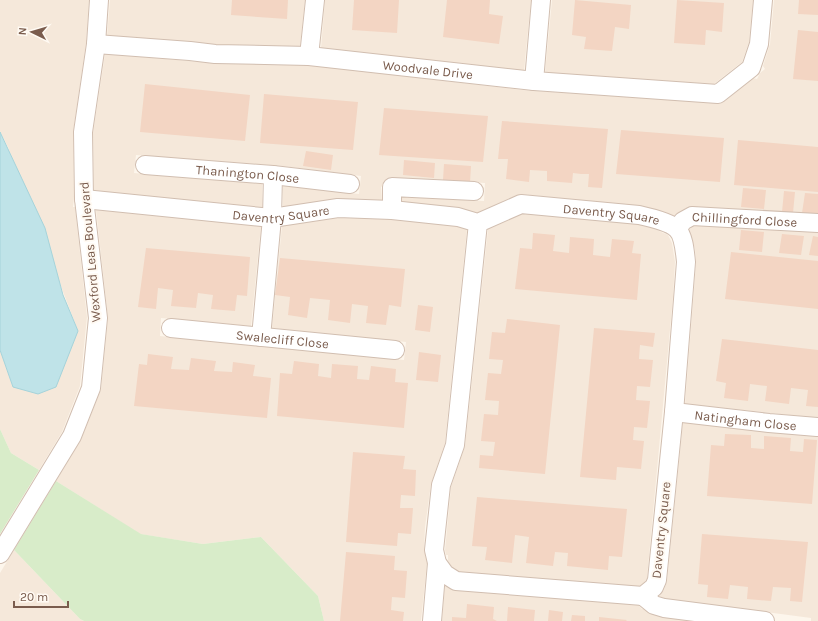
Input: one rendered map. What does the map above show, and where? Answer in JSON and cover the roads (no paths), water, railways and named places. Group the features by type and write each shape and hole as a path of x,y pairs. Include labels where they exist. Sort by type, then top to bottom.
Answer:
{"street":[{"name":"Wexford Leas Boulevard","path":"0,554 72,436 91,388 98,318 84,199 83,132 96,44 99,0"},
{"path":"310,56 315,0"},
{"path":"534,81 541,0"},
{"name":"Woodvale Drive","path":"96,44 215,54 310,56 534,81 718,94 751,68 759,44 763,0"},
{"name":"Thanington Close","path":"145,165 273,175 350,184"},
{"path":"261,336 272,218 273,175"},
{"path":"392,210 392,187 474,191"},
{"name":"Daventry Square","path":"84,199 272,218 338,208 392,210 458,217 478,223 520,204 639,215 653,218 677,229 684,246 686,262 674,412 657,580 654,587 643,596 456,581 445,574 437,563"},
{"name":"Chillingford Close","path":"677,229 683,221 692,216 818,222"},
{"path":"432,621 437,563 434,550 438,507 441,485 455,445 478,223"},
{"name":"Swalecliff Close","path":"171,328 395,350"},
{"name":"Natingham Close","path":"674,412 817,427"},
{"path":"643,596 654,604 664,608 765,621"}],"water":[{"path":"0,132 45,228 63,295 78,331 56,387 38,394 13,387 0,350"}]}
